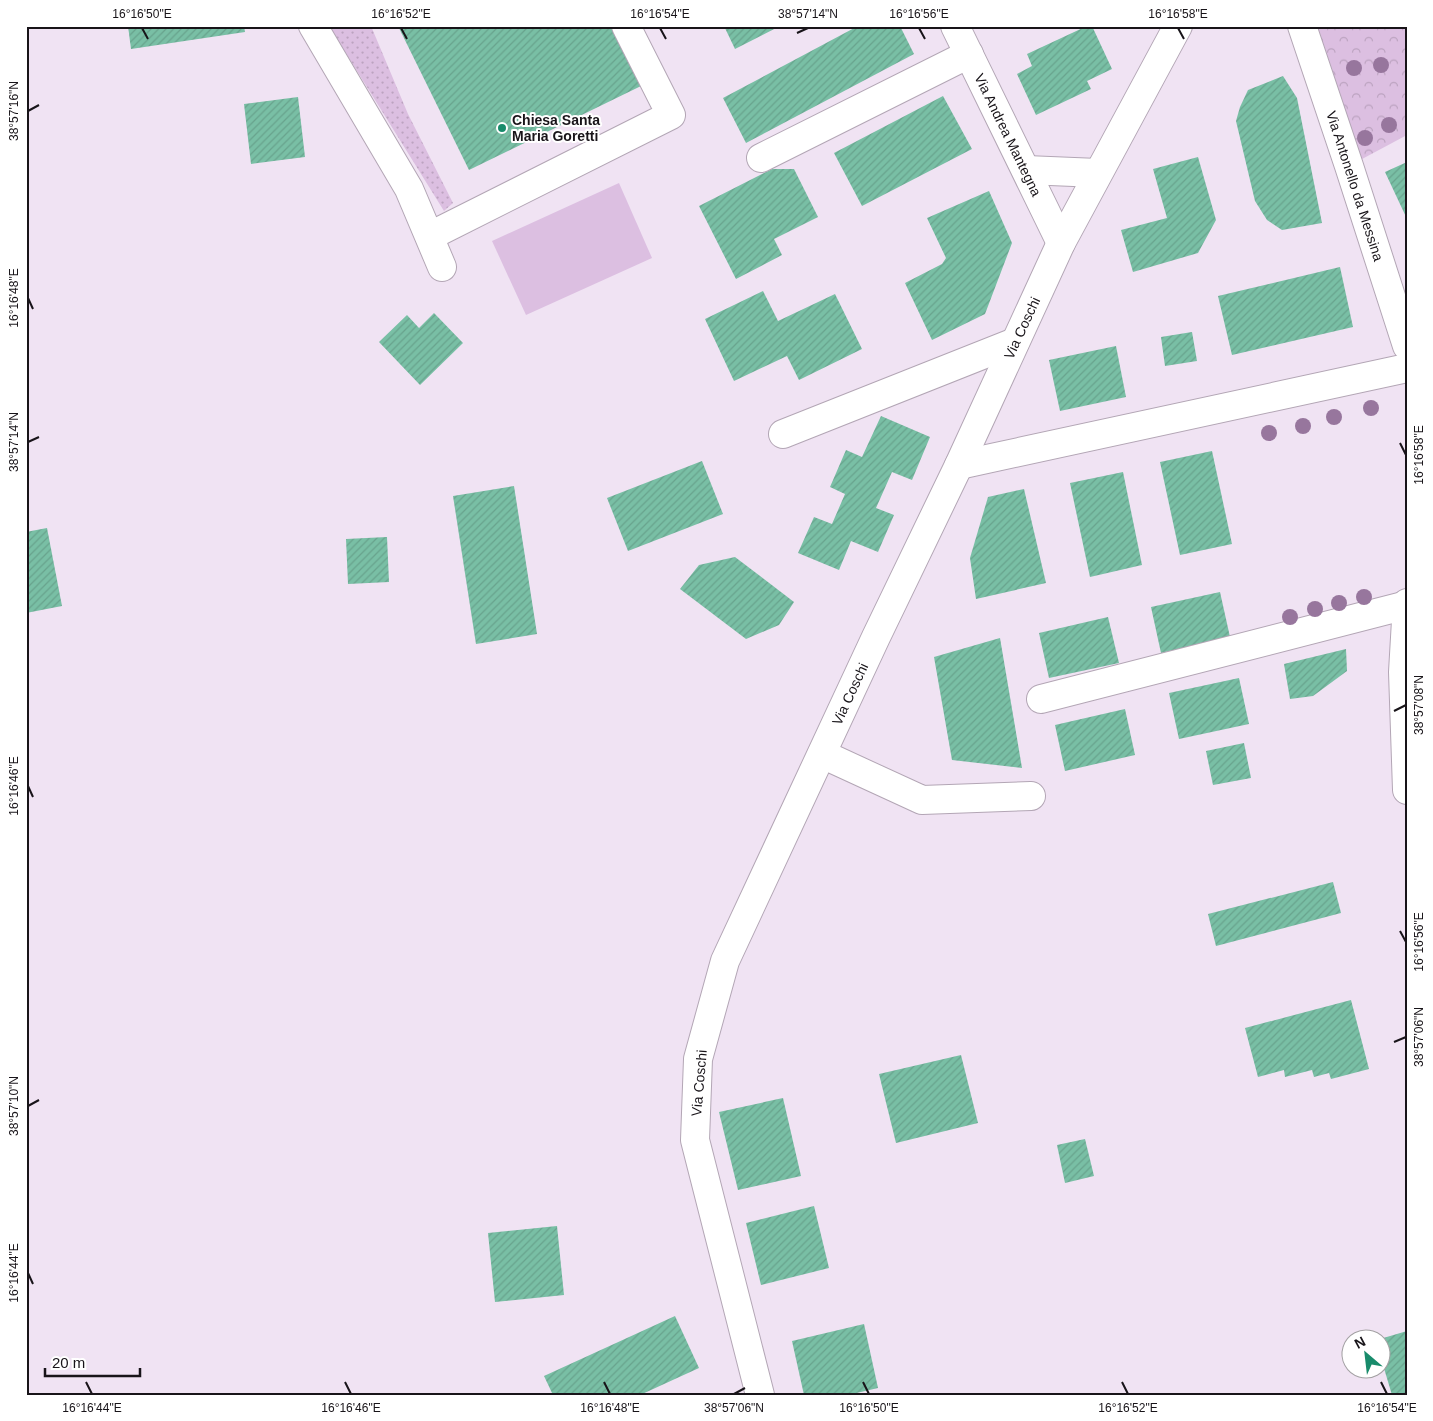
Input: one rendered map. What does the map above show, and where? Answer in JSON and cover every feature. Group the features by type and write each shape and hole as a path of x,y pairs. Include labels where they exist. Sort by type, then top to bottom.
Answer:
{"street":[{"path":"313,26 409,189 442,267"},
{"path":"430,236 670,115 626,26"},
{"name":"Via Andrea Mantegna","path":"955,26 1061,243"},
{"name":"Via Antonello da Messina","path":"1302,26 1407,346"},
{"name":"Via Coschi","path":"760,1395 695,1140 698,1059 725,960 959,466 1061,243 1179,28"},
{"path":"761,158 969,54"},
{"path":"1026,170 1098,173"},
{"path":"783,434 1016,342"},
{"path":"959,466 1407,368"},
{"path":"1042,699 1407,604 1403,672 1407,790"},
{"path":"822,754 922,800 1031,796"}],"green space":[{"path":"329,26 371,26 408,114 453,203 444,211"},
{"path":"1302,26 1407,26 1407,135 1349,166"},
{"path":"619,183 652,258 526,315 492,241"}],"building":[{"path":"128,26 244,26 245,32 131,49"},
{"name":"Chiesa Santa Maria Goretti","path":"398,26 611,26 641,86 469,170"},
{"path":"724,26 780,26 735,49"},
{"path":"858,26 900,26 914,54 746,143 723,98"},
{"path":"1087,26 1092,26 1112,69 1087,81 1091,89 1036,115 1017,74 1032,66 1027,54"},
{"path":"1283,76 1297,98 1322,223 1282,230 1267,220 1255,201 1236,121 1248,90"},
{"path":"943,96 972,149 862,206 834,153"},
{"path":"298,97 305,157 251,164 244,104"},
{"path":"1198,157 1216,220 1198,253 1133,272 1121,230 1167,218 1153,169"},
{"path":"1407,162 1407,219 1385,172"},
{"path":"772,169 794,169 818,217 774,239 782,255 736,279 699,206"},
{"path":"989,191 1012,243 985,314 932,340 905,283 942,264 946,258 927,218"},
{"path":"1340,267 1353,327 1232,355 1218,296"},
{"path":"763,291 778,321 835,294 862,349 799,380 787,356 734,381 705,319"},
{"path":"434,313 463,343 420,385 379,342 407,315 419,328"},
{"path":"1192,332 1197,361 1165,366 1161,337"},
{"path":"1116,346 1126,397 1060,411 1049,360"},
{"path":"881,416 930,437 912,480 892,472 876,508 894,515 878,552 851,541 839,570 798,553 814,517 832,524 845,494 830,487 846,450 862,457"},
{"path":"1212,451 1232,544 1180,555 1160,462"},
{"path":"702,461 723,514 628,551 607,498"},
{"path":"1123,472 1142,565 1090,577 1070,483"},
{"path":"514,486 537,634 476,644 453,496"},
{"path":"1024,489 1046,583 976,599 970,558 988,497"},
{"path":"47,528 62,606 26,613 26,532"},
{"path":"387,537 389,582 348,584 346,539"},
{"path":"735,557 794,602 779,625 746,639 680,589 699,565"},
{"path":"1220,592 1230,637 1161,653 1151,607"},
{"path":"1108,617 1119,663 1049,678 1039,633"},
{"path":"1000,638 1022,768 952,760 934,657"},
{"path":"1346,649 1347,671 1313,696 1290,699 1284,664"},
{"path":"1239,678 1249,724 1179,739 1169,693"},
{"path":"1125,709 1135,755 1065,771 1055,725"},
{"path":"1244,743 1251,778 1213,785 1206,751"},
{"path":"1333,882 1341,913 1216,946 1208,914"},
{"path":"1351,1000 1369,1069 1331,1079 1329,1073 1314,1077 1312,1070 1285,1077 1284,1070 1258,1077 1245,1028"},
{"path":"961,1055 978,1123 896,1143 879,1074"},
{"path":"783,1098 801,1176 738,1190 719,1112"},
{"path":"1085,1139 1094,1176 1065,1183 1057,1145"},
{"path":"814,1206 829,1268 761,1285 746,1223"},
{"path":"557,1226 564,1295 495,1302 488,1233"},
{"path":"675,1316 699,1368 640,1395 553,1395 544,1376"},
{"path":"864,1324 878,1388 848,1395 804,1395 792,1341"},
{"path":"1407,1331 1407,1395 1392,1395 1387,1378 1390,1378 1390,1336"}],"place":[{"name":"Chiesa Santa Maria Goretti","path":"502,128"}]}
